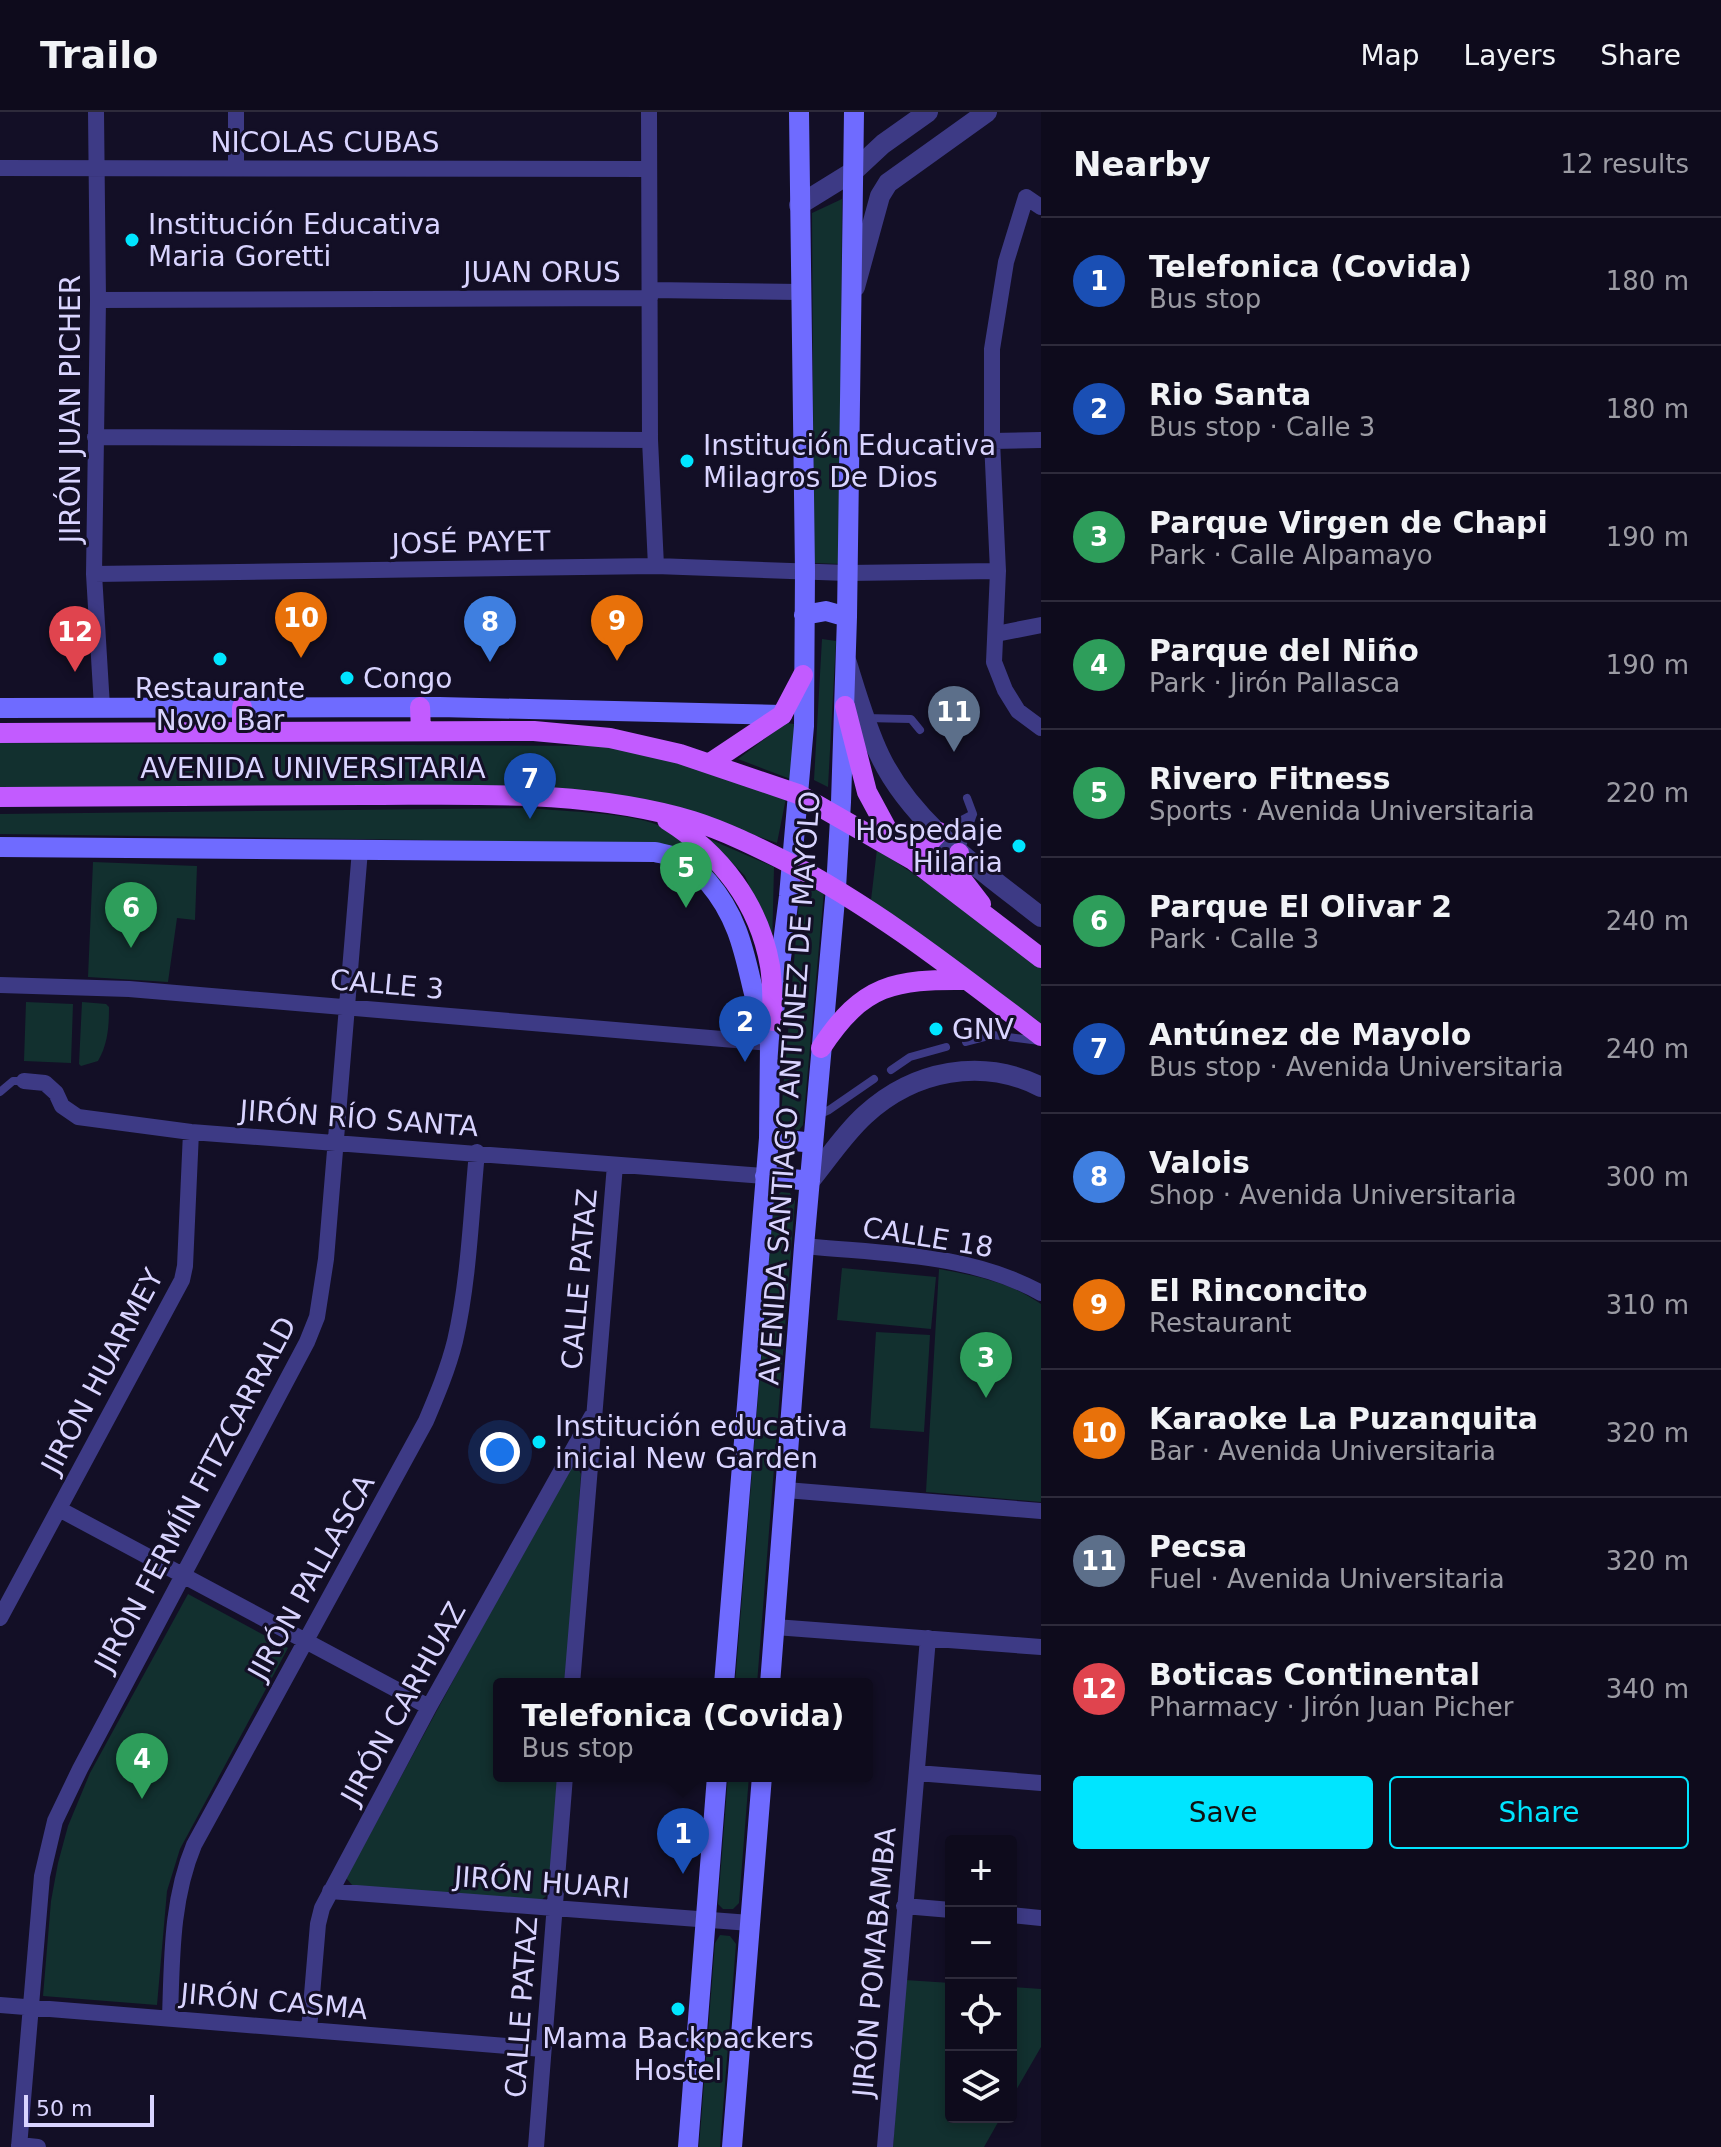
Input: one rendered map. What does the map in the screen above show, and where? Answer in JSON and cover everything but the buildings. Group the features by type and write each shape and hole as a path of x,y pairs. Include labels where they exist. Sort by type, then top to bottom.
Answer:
{"main road":[{"name":"AVENIDA SANTIAGO ANTÚNEZ DE MAYOLO","path":"724,1678 769,1138 770,1043 792,865 804,726 799,112"},
{"name":"AVENIDA SANTIAGO ANTÚNEZ DE MAYOLO","path":"771,1678 840,816 847,617 854,112"},
{"path":"804,615 826,611 847,617"},
{"path":"710,763 782,715 803,675"},
{"path":"845,706 867,792 887,829 913,860 939,832"},
{"path":"242,707 242,732"},
{"path":"0,708 420,707 782,715"},
{"path":"420,707 421,731"},
{"name":"AVENIDA UNIVERSITARIA","path":"0,733 534,731 610,738 710,763 798,794 913,860 1041,958"},
{"name":"AVENIDA UNIVERSITARIA","path":"0,797 537,797 597,802 692,821 723,832 836,888 914,940 1041,1038"},
{"path":"657,814 703,846 725,868 754,911 770,967 773,1021"},
{"path":"0,847 655,852 681,859 698,870 727,905 744,947 762,1024 770,1043"},
{"path":"959,853 961,878 998,927"},
{"path":"821,1048 862,999 882,988 931,978 967,980"},
{"path":"769,1138 813,1143"},
{"path":"765,1176 810,1181"},
{"path":"688,2147 717,1782"},
{"path":"732,2147 762,1782"}],"street":[{"name":"JIRÓN JUAN PICHER","path":"96,112 98,300 94,574 102,707"},
{"path":"236,112 236,167"},
{"path":"649,112 650,440 656,566"},
{"path":"799,205 854,171 883,144 928,112"},
{"path":"851,299 880,196 888,183 987,112"},
{"name":"NICOLAS CUBAS","path":"0,168 649,169"},
{"path":"1041,207 1026,197 1006,262 992,349 992,441 998,571 994,662 1005,690 1018,711 1041,728"},
{"name":"JUAN ORUS","path":"98,300 800,292"},
{"path":"95,437 650,440"},
{"path":"992,441 1041,440"},
{"name":"JOSÉ PAYET","path":"94,574 656,566 847,573 998,571"},
{"path":"996,634 1041,625"},
{"path":"846,660 881,758 901,791 959,853 1041,917"},
{"name":"JIRÓN FERMÍN FITZCARRALD","path":"19,2146 42,1876 55,1821 307,1342 317,1317 326,1259 360,850"},
{"name":"CALLE 3","path":"0,985 129,989 770,1043"},
{"path":"810,1181 865,1115 892,1094 918,1080 962,1070 985,1070 1008,1074 1041,1087"},
{"name":"JIRÓN RÍO SANTA","path":"24,1081 45,1083 56,1093 62,1106 78,1117 191,1132 765,1176"},
{"name":"JIRÓN HUARMEY","path":"0,1618 182,1280 191,1132"},
{"name":"JIRÓN PALLASCA","path":"170,2018 174,1927 183,1872 194,1845 426,1421 443,1378 461,1307 477,1152"},
{"name":"CALLE PATAZ","path":"572,1678 615,1165"},
{"name":"CALLE 18","path":"804,1246 947,1261 1015,1278 1041,1293"},
{"name":"JIRÓN CARHUAZ","path":"309,2030 322,1908 429,1707 592,1416"},
{"path":"786,1490 1041,1511"},
{"path":"59,1509 429,1707"},
{"path":"775,1627 1041,1647"},
{"name":"JIRÓN POMABAMBA","path":"885,2147 928,1638"},
{"path":"917,1773 1041,1783"},
{"name":"CALLE PATAZ","path":"536,2147 565,1782"},
{"name":"JIRÓN HUARI","path":"330,1891 750,1923"},
{"path":"904,1906 945,1909"},
{"path":"1017,1916 1041,1918"},
{"name":"JIRÓN CASMA","path":"0,2005 543,2049"},
{"path":"19,2146 38,2147"}],"lane":[{"path":"865,718 911,719 920,730"},
{"path":"959,853 973,814 967,798"},
{"path":"939,832 973,814"},
{"path":"966,1042 993,1035 1041,1038"},
{"path":"891,1070 910,1057 946,1047"},
{"path":"816,1116 874,1079"},
{"path":"0,1092 13,1081 24,1081"}],"green space":[{"path":"842,199 840,564 814,563 812,213"},
{"path":"822,639 836,641 828,787 814,780"},
{"path":"786,723 794,724 796,733 793,780 738,759"},
{"path":"0,743 604,746 681,763 786,798 777,843 674,807 590,790 341,785 0,788"},
{"path":"529,808 618,816 652,823 681,838 721,878 718,883 639,843 0,834 0,814"},
{"path":"709,839 774,867 772,949 765,922 745,876"},
{"path":"877,849 1041,968 1041,1023 871,900"},
{"path":"93,862 197,866 195,920 177,918 168,982 88,977"},
{"path":"801,879 824,891 803,1125 799,1130 791,1131 780,1126"},
{"path":"26,1002 73,1004 71,1063 24,1061"},
{"path":"82,1002 106,1004 109,1014 106,1041 98,1061 81,1066 79,1064"},
{"path":"781,1192 790,1193 795,1201 757,1678 735,1678 774,1198"},
{"path":"842,1268 936,1277 931,1329 837,1320"},
{"path":"939,1269 1005,1285 1041,1304 1041,1502 926,1492"},
{"path":"876,1332 930,1335 924,1432 870,1428"},
{"path":"576,1464 581,1474 566,1678 493,1678 493,1782 559,1782 551,1892 539,1902 353,1886 346,1878 569,1467"},
{"path":"188,1594 288,1648 180,1849 167,1891 157,2005 43,1996 51,1901 68,1826 90,1773"},
{"path":"728,1782 749,1782 739,1903 733,1909 723,1909 718,1904"},
{"path":"720,1935 730,1936 736,1944 720,2147 699,2147 715,1943"},
{"path":"905,1980 945,1983 945,2123 998,2123 984,2147 893,2147"},
{"path":"1017,1987 1041,1989 1041,2047 1017,2089"}],"place":[{"name":"Institución Educativa Maria Goretti","path":"132,240"},
{"name":"Institución Educativa Milagros De Dios","path":"687,461"},
{"name":"Karaoke La Puzanquita","path":"301,658"},
{"name":"Restaurante Novo Bar","path":"220,659"},
{"name":"El Rinconcito","path":"617,661"},
{"name":"Valois","path":"490,662"},
{"name":"Boticas Continental","path":"75,672"},
{"name":"Congo","path":"347,678"},
{"name":"Pecsa","path":"954,752"},
{"name":"Antúnez de Mayolo","path":"530,819"},
{"name":"Hospedaje Hilaria","path":"1019,846"},
{"name":"Rivero Fitness","path":"686,908"},
{"name":"Parque El Olivar 2","path":"131,948"},
{"name":"GNV","path":"936,1029"},
{"name":"Rio Santa","path":"745,1062"},
{"name":"Parque Virgen de Chapi","path":"986,1398"},
{"name":"Institución educativa inicial New Garden","path":"539,1442"},
{"name":"Parque del Niño","path":"142,1799"},
{"name":"Telefonica (Covida)","path":"683,1874"},
{"name":"Mama Backpackers Hostel","path":"678,2009"}]}
